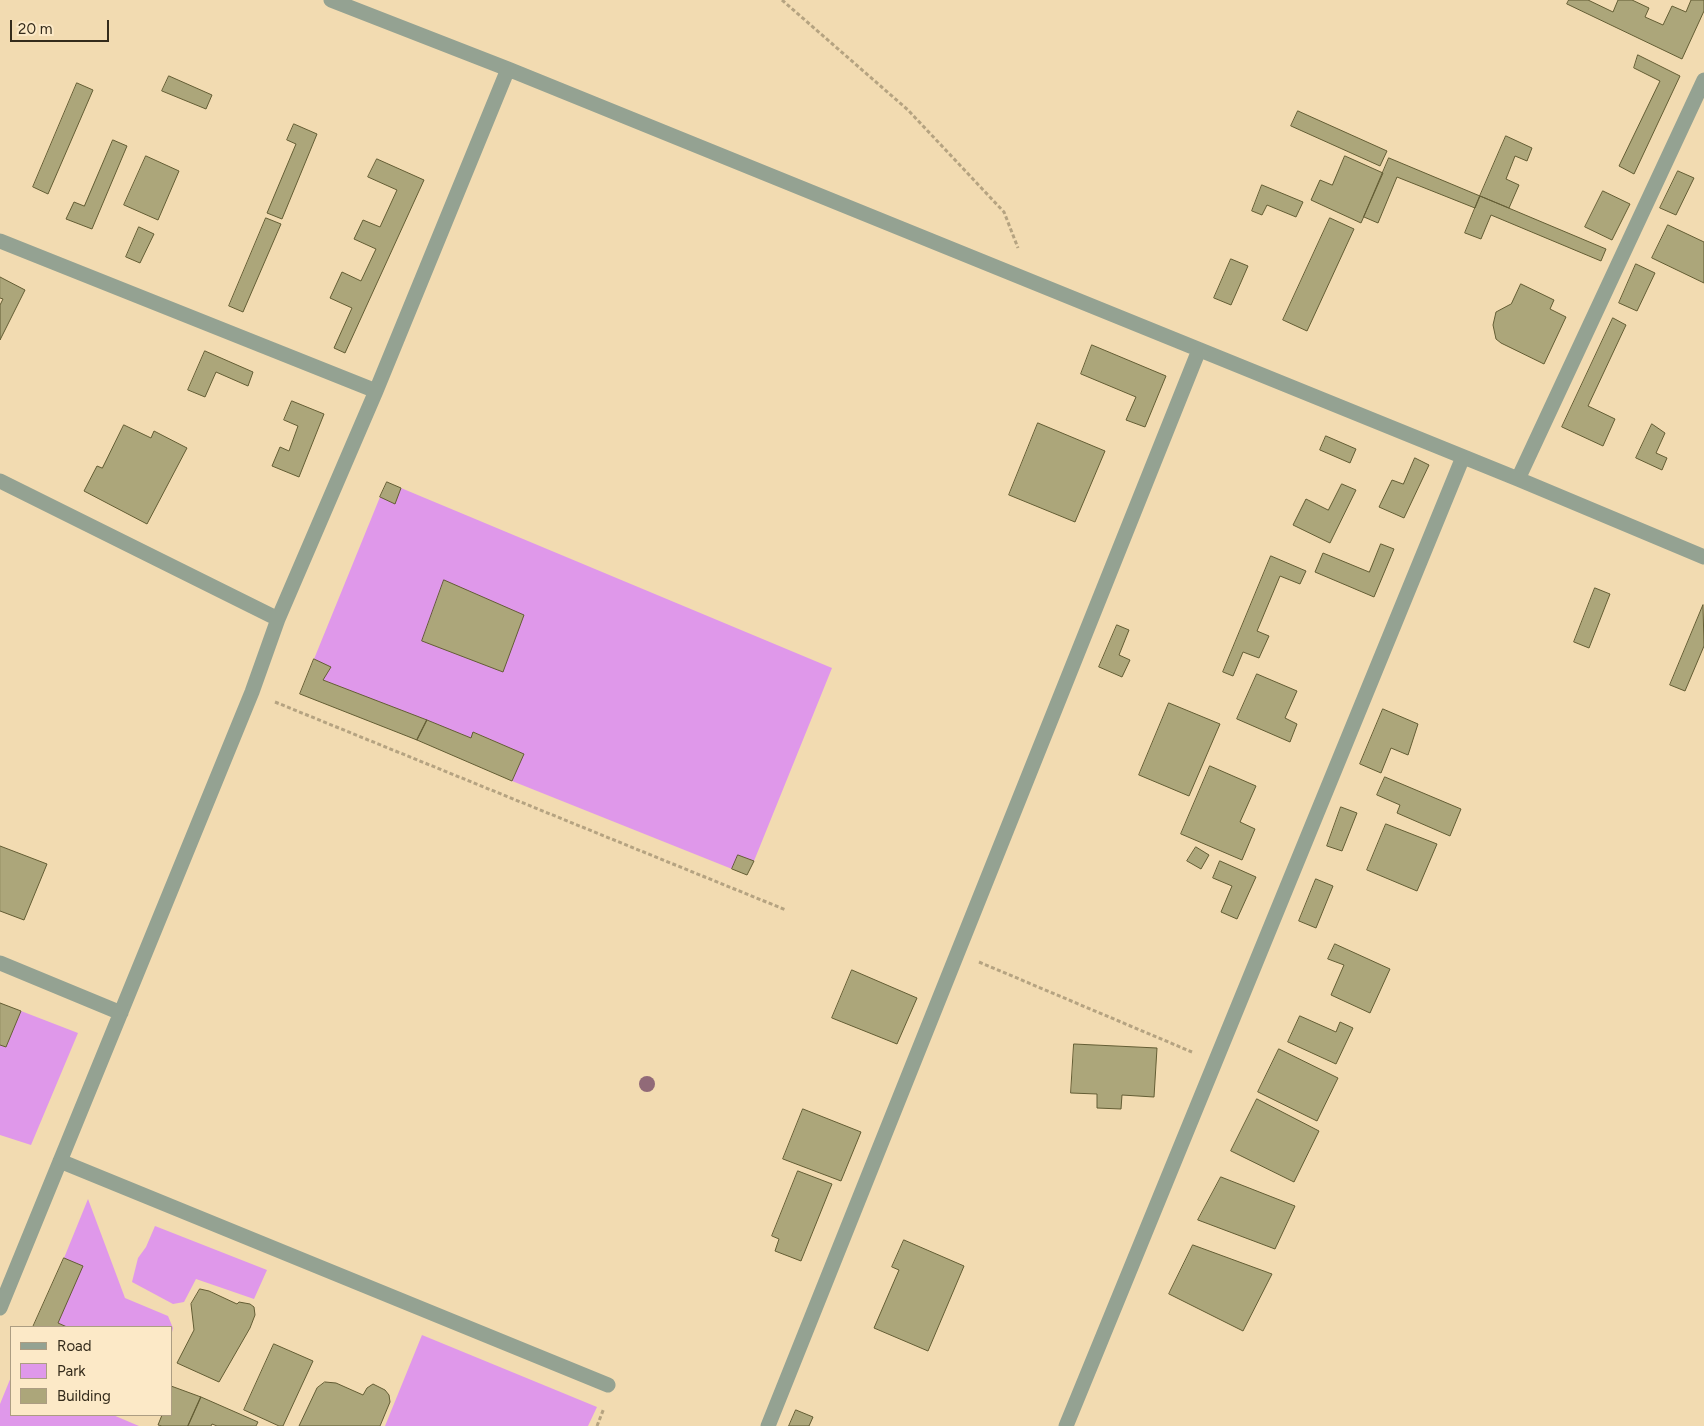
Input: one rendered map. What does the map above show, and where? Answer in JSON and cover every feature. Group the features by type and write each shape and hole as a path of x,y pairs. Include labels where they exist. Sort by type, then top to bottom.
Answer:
{"street":[{"path":"331,0 508,69 1518,479 1704,557"},
{"path":"0,1308 252,692 278,619 376,391 508,69"},
{"path":"1518,479 1704,80"},
{"path":"0,241 376,391"},
{"path":"768,1426 1199,350"},
{"path":"1066,1426 1463,457"},
{"path":"0,481 278,619"},
{"path":"0,963 121,1013"},
{"path":"60,1161 608,1385"}],"path":[{"path":"782,0 908,110 1004,212 1031,282"},
{"path":"252,692 786,910"},
{"path":"958,953 1215,1062"}],"green space":[{"path":"401,488 832,668 754,861 738,856 732,869 512,781 523,754 474,732 471,738 323,680 330,667 314,659 380,497 395,503"},
{"path":"21,1011 78,1033 31,1145 0,1135 0,1045 6,1047"},
{"path":"88,1199 125,1298 168,1316 173,1328 172,1332 172,1326 65,1326 58,1323 64,1258"},
{"path":"155,1226 267,1270 254,1299 196,1279 184,1302 173,1304 132,1282 138,1258 146,1247"},
{"path":"422,1335 597,1407 588,1426 385,1426"},
{"path":"10,1379 10,1416 115,1416 139,1426 0,1426 0,1404"}],"building":[{"path":"1569,0 1588,0 1613,12 1618,0 1632,0 1649,8 1645,17 1663,25 1672,6 1686,12 1691,0 1704,0 1704,11 1682,59 1567,4"},
{"path":"1638,55 1680,76 1634,174 1619,166 1660,81 1634,68"},
{"path":"169,76 212,95 206,109 162,91"},
{"path":"77,83 93,90 48,194 33,187"},
{"path":"1298,111 1387,151 1380,166 1291,126"},
{"path":"294,124 317,134 282,219 267,213 296,144 287,140"},
{"path":"1506,136 1532,148 1527,161 1515,156 1506,179 1519,185 1509,208 1480,196"},
{"path":"113,140 127,146 92,229 66,219 74,202 84,206"},
{"path":"146,156 179,171 158,220 124,205"},
{"path":"1345,156 1383,173 1361,223 1311,200 1320,180 1332,185"},
{"path":"1389,158 1480,196 1475,208 1397,177 1378,223 1364,217"},
{"path":"377,159 424,180 345,353 334,348 352,308 330,298 342,272 361,281 376,249 354,239 363,220 380,227 397,190 368,177"},
{"path":"1678,171 1694,178 1676,215 1660,208"},
{"path":"1262,185 1303,202 1296,217 1267,205 1262,215 1252,211"},
{"path":"1603,191 1630,204 1612,240 1585,227"},
{"path":"1480,196 1606,249 1601,261 1491,215 1481,239 1465,233"},
{"path":"266,218 281,224 243,312 229,306"},
{"path":"1330,218 1354,229 1307,331 1283,320"},
{"path":"1668,225 1704,242 1704,283 1652,258"},
{"path":"139,227 154,234 140,263 126,257"},
{"path":"1231,259 1248,266 1231,305 1214,298"},
{"path":"1636,264 1655,273 1637,311 1619,303"},
{"path":"0,277 25,290 0,340 0,305 3,299 0,298"},
{"path":"1521,284 1554,300 1550,309 1566,317 1544,364 1496,339 1493,325 1496,312 1511,304"},
{"path":"1613,318 1626,325 1588,406 1615,419 1603,446 1562,427"},
{"path":"1092,345 1166,376 1145,427 1126,420 1136,397 1081,374"},
{"path":"205,351 253,372 248,386 216,372 205,397 188,390"},
{"path":"292,401 324,414 299,477 272,466 280,447 289,451 298,426 284,420"},
{"path":"1038,423 1105,451 1075,522 1009,495"},
{"path":"1652,424 1665,433 1656,453 1667,458 1662,470 1636,458"},
{"path":"124,425 151,438 154,431 187,448 147,524 84,491 97,466 102,468"},
{"path":"1326,436 1356,449 1350,463 1320,450"},
{"path":"1415,458 1429,465 1404,518 1379,507 1392,480 1403,484"},
{"path":"387,482 401,488 395,504 380,497"},
{"path":"1342,484 1356,490 1330,543 1293,525 1306,499 1328,510"},
{"path":"1381,544 1394,549 1374,597 1315,572 1323,553 1369,572"},
{"path":"1271,556 1306,571 1300,584 1280,576 1257,631 1269,636 1259,658 1243,652 1233,676 1223,672"},
{"path":"444,580 524,615 503,672 422,641"},
{"path":"1595,588 1610,594 1589,648 1574,642"},
{"path":"1703,605 1704,646 1685,691 1670,685"},
{"path":"1117,625 1129,630 1119,655 1130,660 1122,677 1099,667"},
{"path":"314,659 331,667 323,680 427,720 417,740 300,694"},
{"path":"1257,674 1297,691 1285,718 1297,724 1290,742 1237,719"},
{"path":"1169,703 1220,724 1189,796 1139,775"},
{"path":"1383,709 1418,724 1408,755 1391,748 1381,773 1360,764"},
{"path":"427,720 471,738 473,732 524,754 512,781 417,740"},
{"path":"1210,766 1256,786 1240,822 1255,829 1242,860 1181,834"},
{"path":"1385,777 1461,809 1450,836 1397,813 1400,805 1377,795"},
{"path":"1341,807 1357,813 1342,851 1327,846"},
{"path":"1386,824 1437,844 1417,891 1367,870"},
{"path":"0,846 47,864 24,920 0,911"},
{"path":"1196,847 1209,855 1201,869 1187,861"},
{"path":"738,855 754,861 747,875 732,869"},
{"path":"1220,861 1256,877 1237,919 1221,912 1232,886 1213,878"},
{"path":"1316,879 1333,886 1316,928 1299,921"},
{"path":"1335,944 1390,969 1370,1013 1331,995 1344,965 1328,959"},
{"path":"852,970 917,998 897,1044 832,1018"},
{"path":"0,1003 21,1011 6,1047 0,1045"},
{"path":"1300,1016 1336,1032 1340,1022 1353,1028 1336,1064 1288,1042"},
{"path":"1074,1044 1157,1048 1154,1097 1122,1095 1121,1109 1097,1108 1097,1094 1071,1093"},
{"path":"1279,1049 1338,1078 1317,1121 1258,1092"},
{"path":"1257,1099 1319,1131 1294,1182 1231,1151"},
{"path":"803,1109 861,1132 841,1181 783,1159"},
{"path":"798,1171 832,1184 801,1261 775,1251 779,1239 772,1236"},
{"path":"1221,1177 1295,1206 1275,1249 1198,1220"},
{"path":"904,1240 964,1266 928,1351 874,1328 899,1270 892,1267"},
{"path":"1193,1245 1272,1274 1243,1331 1169,1294"},
{"path":"64,1258 83,1266 58,1323 65,1326 33,1326"},
{"path":"200,1289 209,1291 237,1304 239,1302 250,1304 254,1307 255,1315 250,1328 219,1382 177,1363 194,1330 191,1304"},
{"path":"274,1344 313,1361 283,1426 279,1426 244,1410"},
{"path":"325,1382 336,1383 363,1395 367,1388 373,1384 385,1390 389,1395 390,1402 380,1426 299,1426 317,1388"},
{"path":"172,1386 201,1397 188,1426 158,1425 162,1416 172,1416"},
{"path":"201,1397 258,1422 256,1426 217,1426 212,1424 211,1426 188,1426"},
{"path":"796,1410 813,1417 809,1426 789,1426"}]}
